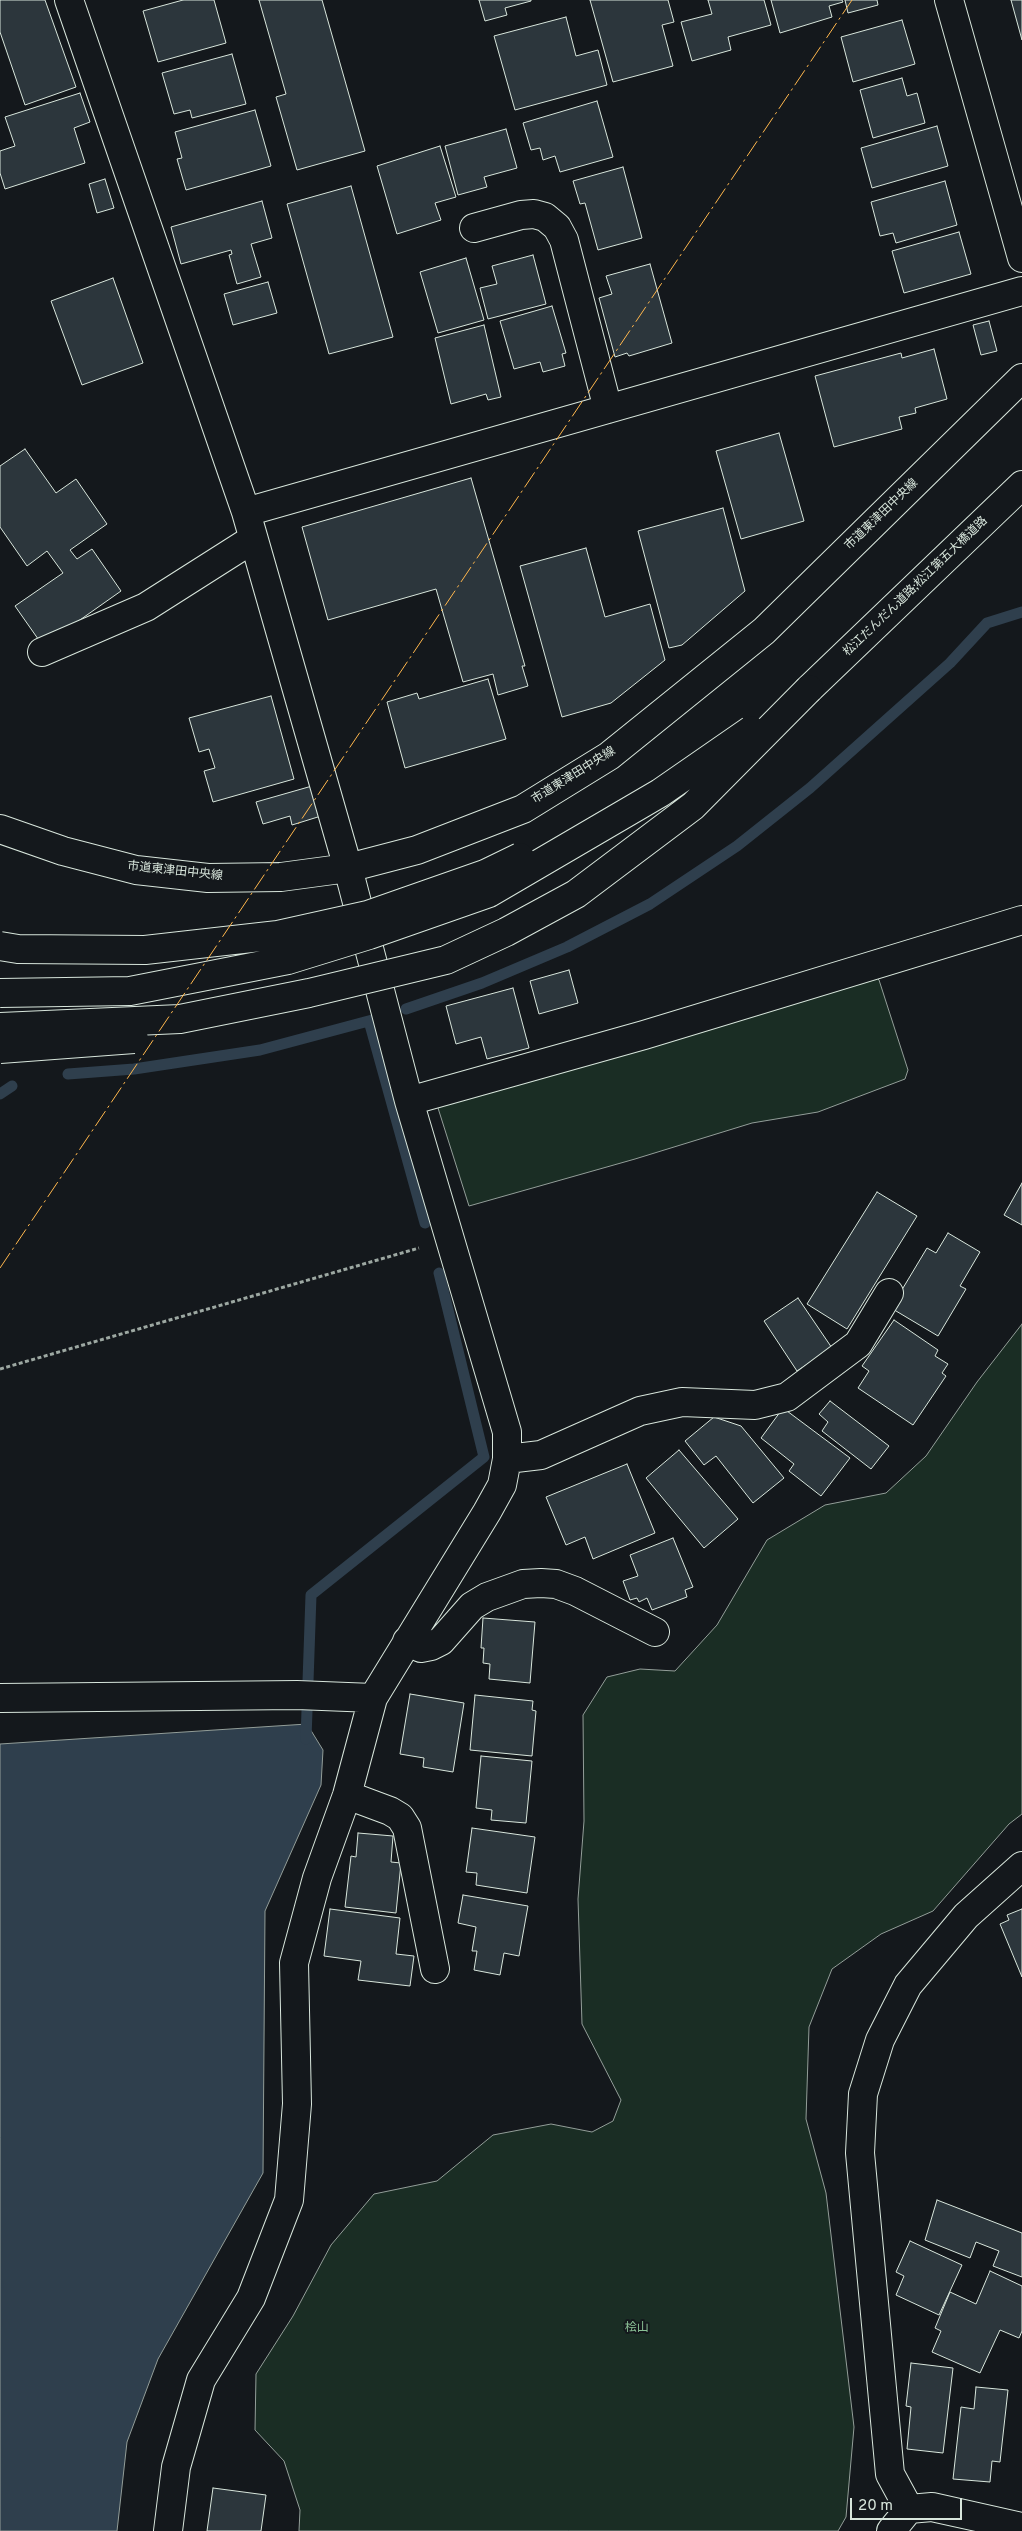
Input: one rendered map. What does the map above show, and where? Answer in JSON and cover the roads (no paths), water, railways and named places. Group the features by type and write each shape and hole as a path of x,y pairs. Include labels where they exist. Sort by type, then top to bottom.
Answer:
{"main road":[{"path":"69,0 246,512 348,868 409,1101 507,1432 507,1459 502,1485 374,1698 347,1795 317,1878 294,1962 297,2104 289,2200 251,2298 201,2380 176,2467 168,2531"},
{"path":"949,0 1022,258"},
{"path":"474,228 521,214 534,214 545,217 557,227 564,240 608,409"},
{"path":"246,512 1022,291"},
{"name":"市道東津田中央線","path":"0,829 63,851 136,870 208,878 281,877 348,868 417,850 523,809 609,756 764,632 1022,378"},
{"name":"松江だんだん道路;松江第五大橋道路","path":"809,689 1022,485"},
{"path":"42,652 146,607 253,539"},
{"path":"0,993 130,991 288,960 360,938 489,894 660,793 809,689"},
{"path":"0,1049 206,1033 323,1008 446,960 506,932 576,894 693,806 809,689"},
{"path":"0,946 18,949 145,950 278,935 368,915 484,874 660,793"},
{"path":"409,1101 644,1035 1022,920"},
{"path":"0,1026 180,1019 310,993 446,960"},
{"path":"507,1459 541,1455 640,1411 682,1402 755,1405 787,1397 858,1344 889,1293"},
{"path":"407,1641 421,1648 431,1646 441,1641 472,1606 487,1597 509,1588 541,1583 556,1584 575,1591 655,1632"},
{"path":"0,1698 307,1696 374,1698"},
{"path":"347,1795 390,1811 400,1817 406,1828 435,1969"},
{"path":"909,2509 890,2474 860,2153 863,2094 880,2040 908,1985 966,1916 1022,1866"},
{"path":"892,2531 909,2509 932,2507 1022,2527"}],"water":[{"path":"307,1724 323,1750 321,1785 265,1911 263,2173 158,2359 127,2442 117,2531 0,2531 0,1744"}],"waterway":[{"path":"406,1009 482,983 567,947 650,904 737,846 810,788 950,663 987,623 1022,612"},
{"path":"68,1074 134,1069 260,1050 376,1019"},
{"path":"369,1021 425,1223"},
{"path":"0,1094 12,1086"},
{"path":"306,1739 311,1595 484,1457 439,1273"}],"park label":[{"name":"桧山","path":"637,2329"}]}
